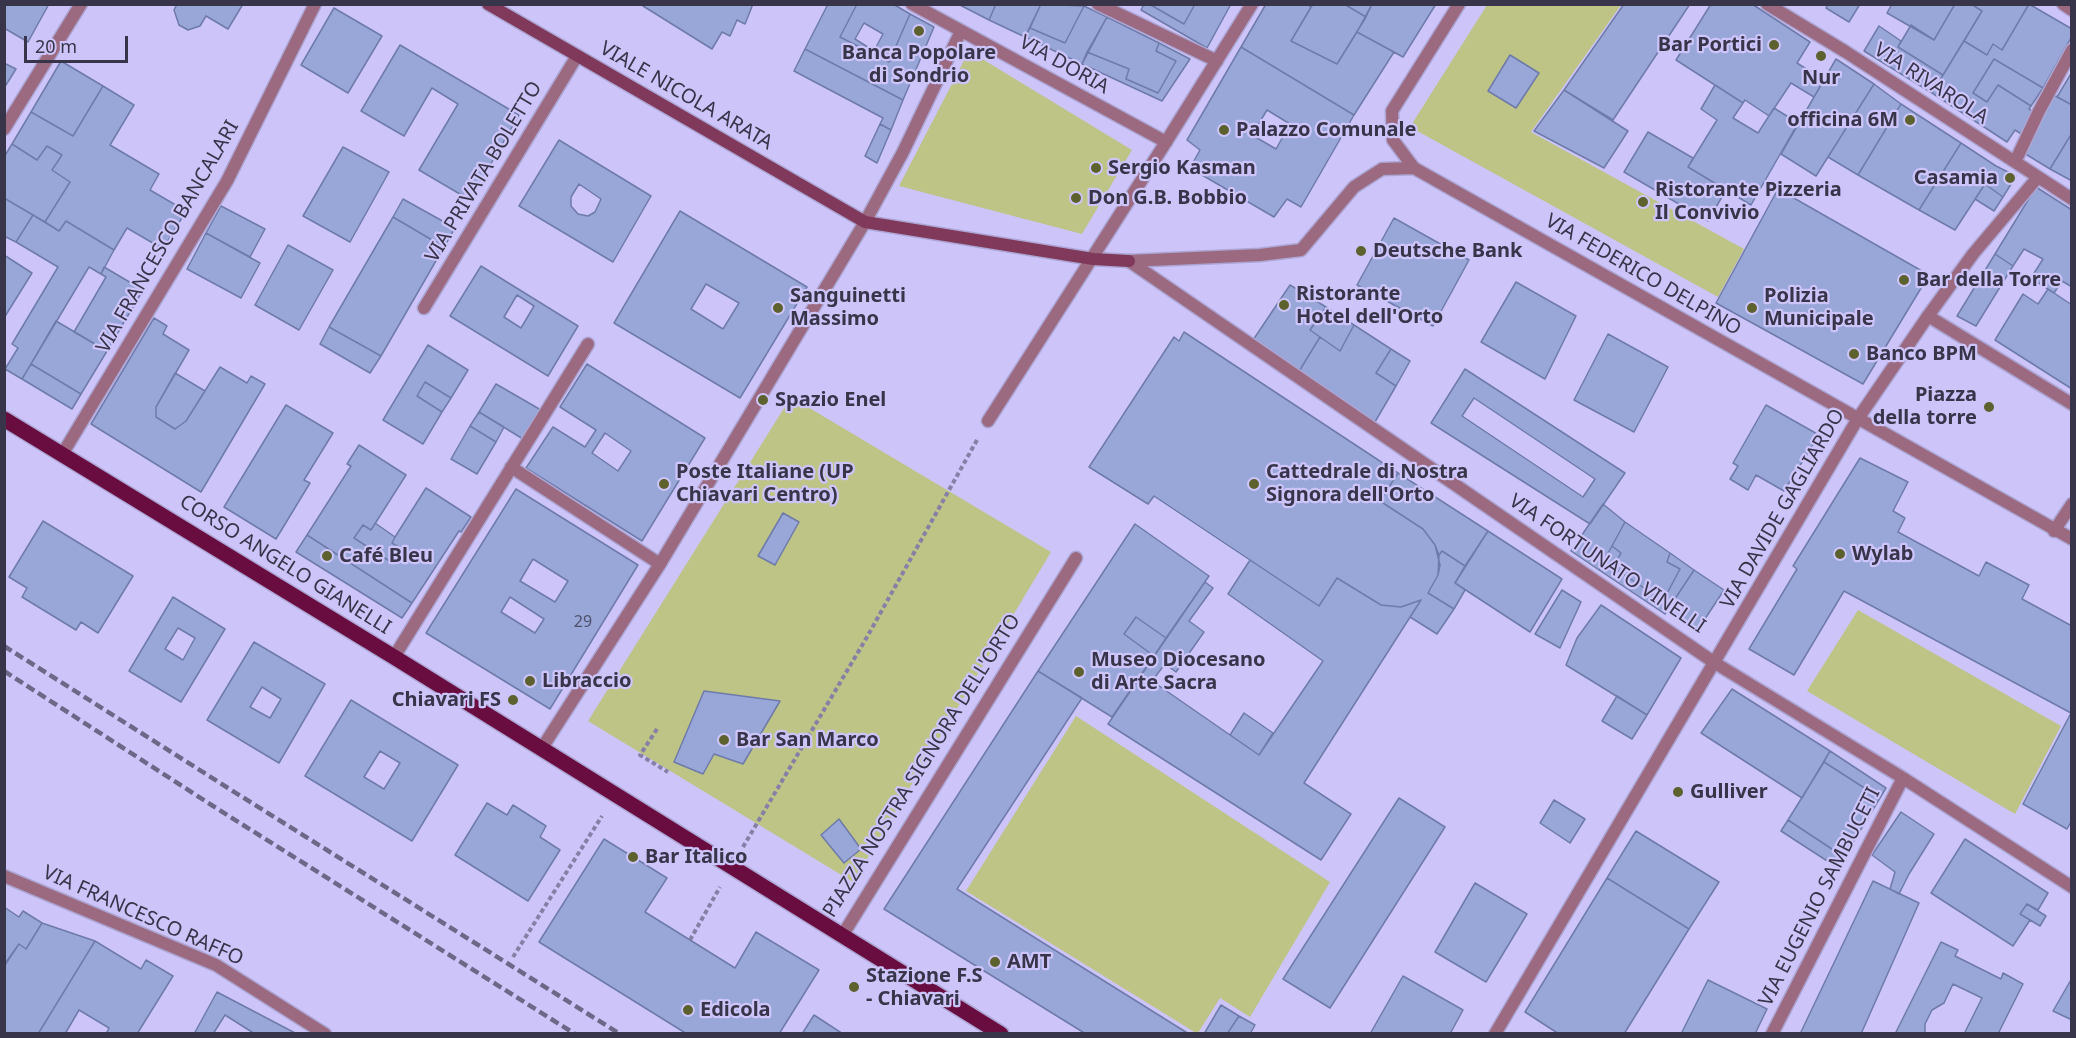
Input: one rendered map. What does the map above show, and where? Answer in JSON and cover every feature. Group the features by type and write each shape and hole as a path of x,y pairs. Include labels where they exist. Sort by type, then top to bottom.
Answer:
{"main road":[{"name":"VIALE NICOLA ARATA","path":"488,4 865,222"},
{"path":"865,222 1093,259 1129,261"},
{"name":"CORSO ANGELO GIANELLI","path":"4,418 542,748"},
{"name":"PIAZZA NOSTRA SIGNORA DELL'ORTO","path":"542,748 842,936"},
{"path":"842,936 1001,1034"}],"street":[{"path":"4,129 81,4"},
{"name":"VIA FRANCESCO BANCALARI","path":"63,453 227,181 315,4"},
{"name":"VIA DORIA","path":"912,4 1166,142"},
{"path":"1098,4 1217,61"},
{"path":"988,421 1093,259 1252,4"},
{"path":"1414,168 1393,140 1392,111 1459,4"},
{"name":"VIA RIVAROLA","path":"1767,4 1846,52 2072,199"},
{"path":"2062,4 2072,10"},
{"path":"542,748 660,564 865,222 903,152 961,31"},
{"path":"2015,162 2072,50"},
{"name":"VIA PRIVATA BOLETTO","path":"424,308 577,56"},
{"path":"1129,261 1260,255 1301,250 1354,187 1382,169 1414,168"},
{"name":"VIA FEDERICO DELPINO","path":"1414,168 1857,420 2072,539"},
{"name":"VIA DAVIDE GAGLIARDO","path":"1495,1034 1857,420 1973,254 2038,177"},
{"name":"VIA FORTUNATO VINELLI","path":"1129,261 1715,663 1903,778 2072,887"},
{"path":"1928,316 2072,404"},
{"path":"394,657 588,344"},
{"path":"511,467 660,564"},
{"path":"2054,531 2072,504"},
{"name":"PIAZZA NOSTRA SIGNORA DELL'ORTO","path":"842,936 1076,558"},
{"name":"VIA EUGENIO SAMBUCETI","path":"1772,1034 1903,778"},
{"name":"VIA FRANCESCO RAFFO","path":"4,876 216,965 325,1034"}],"path":[{"path":"690,940 730,867 867,637 988,421"},
{"path":"657,729 640,755 668,772"},
{"path":"513,957 616,794"}],"green space":[{"path":"1487,5 1621,5 1531,132 1744,249 1718,297 1410,127"},
{"path":"969,51 1132,150 1082,234 899,186"},
{"path":"791,397 1051,552 853,882 588,721"},
{"path":"1858,610 2061,726 2015,814 1807,691"},
{"path":"1076,716 1330,882 1250,1017 1220,998 1196,1033 966,891"}],"building":[{"path":"4,4 49,4 28,42 4,28"},
{"path":"177,4 243,4 228,29 206,16 200,26 188,30 179,25 174,10"},
{"path":"644,4 753,4 745,24 737,20 730,36 722,32 712,49 643,6"},
{"path":"828,4 857,4 840,37 889,62 910,14 934,27 903,100 805,49"},
{"path":"857,4 893,4 910,14 889,62 840,37","holes":["864,23 883,34 874,51 855,39"]},
{"path":"958,4 996,4 989,20"},
{"path":"996,4 1041,4 1025,37 989,20"},
{"path":"1041,4 1084,6 1065,43 1030,28"},
{"path":"1144,4 1149,4 1184,24 1195,4 1231,4 1207,48 1141,10"},
{"path":"1149,4 1195,4 1184,24"},
{"path":"1266,4 1307,4 1311,7 1291,41 1337,64 1357,32 1394,52 1354,115 1241,47"},
{"path":"1313,4 1344,4 1366,17 1337,64 1291,41"},
{"path":"1344,4 1372,4 1366,17"},
{"path":"1372,4 1436,4 1403,57 1357,32"},
{"path":"1624,4 1690,4 1613,120 1564,90"},
{"path":"1711,4 1752,4 1810,42 1797,63 1824,80 1814,97 1791,83 1769,116 1745,100 1743,103 1676,60"},
{"path":"1828,4 1860,4 1849,22 1826,8"},
{"path":"1892,4 1955,4 1934,40 1887,13"},
{"path":"1955,4 1971,4 1982,11 1943,75 1898,47 1911,25 1934,40"},
{"path":"1971,4 2029,4 2002,50 1993,44 1987,55 1964,41 1982,11"},
{"path":"2029,4 2072,29 2072,36 2043,88 1994,59 1973,93 1987,102 1998,85 2031,106 2029,109 2036,114 2023,135 2015,130 2007,142 1932,93 1964,41 1987,55 1993,44 2002,50"},
{"path":"1084,6 1107,17 1082,64 1025,37 1030,28 1065,43"},
{"path":"334,8 382,36 348,93 301,65"},
{"path":"1107,17 1159,43 1156,51 1176,61 1158,93 1126,79 1129,69 1087,52"},
{"path":"1879,26 1901,41 1898,47 1943,75 1932,93 1864,51"},
{"path":"1159,43 1190,59 1162,101 1082,64 1087,52 1129,69 1126,79 1158,93 1176,61 1156,51"},
{"path":"400,45 519,115 470,200 419,170 458,104 432,88 404,136 361,111"},
{"name":"Palazzo Comunale","path":"1241,47 1354,115 1301,207 1287,199 1274,217 1190,168 1200,150 1187,140","holes":["1267,110 1290,124 1276,149 1252,135"]},
{"path":"805,49 903,100 891,130 880,124 883,118 794,71"},
{"path":"1510,55 1539,73 1516,108 1488,91"},
{"path":"1836,59 1874,84 1816,176 1781,154"},
{"path":"1994,59 2043,88 2031,106 1998,85 1987,102 1973,93"},
{"path":"61,61 103,86 73,136 31,112"},
{"path":"4,63 16,69 6,85 4,84"},
{"path":"2072,72 2072,105 2057,97"},
{"path":"1874,84 1901,104 1858,175 1828,157"},
{"path":"1715,85 1743,103 1733,118 1758,133 1774,108 1798,123 1751,205 1688,167 1717,120 1701,109"},
{"path":"103,86 134,105 110,145 159,174 150,190 186,211 163,249 127,228 114,250 66,221 59,231 45,222 70,182 52,170 62,155 47,146 37,160 12,144 31,112 73,136"},
{"path":"1564,90 1628,131 1604,168 1534,131"},
{"path":"2050,93 2072,105 2072,133 2050,169 2019,150"},
{"path":"1901,104 1961,143 1919,210 1858,175"},
{"path":"880,124 891,130 877,163 865,156"},
{"path":"1648,132 1693,158 1688,167 1726,190 1708,221 1624,172"},
{"path":"2072,133 2072,181 2050,169"},
{"path":"559,140 651,196 613,262 519,206"},
{"path":"1961,143 2016,176 2003,197 1985,184 1955,230 1919,210"},
{"path":"12,144 37,160 47,146 62,155 52,170 70,182 45,222 4,198 4,157"},
{"path":"343,147 389,172 350,242 303,216"},
{"path":"579,184 601,199 595,212 588,216 578,214 571,206 571,197"},
{"path":"1985,184 2003,197 1994,211 1975,199"},
{"path":"2036,187 2072,210 2072,287 2062,281 2054,293 2031,278 2043,259 2024,249 2013,266 1995,254"},
{"path":"1778,189 1929,275 1863,384 1716,303"},
{"path":"4,198 33,215 16,242 4,236"},
{"path":"403,199 455,228 444,247 393,217"},
{"path":"221,206 265,229 250,257 206,233"},
{"path":"680,211 807,287 740,398 614,323","holes":["706,284 739,303 723,329 691,309"]},
{"path":"33,215 59,231 66,221 114,250 101,274 89,267 22,379 5,369 18,348 12,344 58,267 16,242"},
{"path":"393,217 444,247 381,356 329,327"},
{"path":"1394,218 1469,260 1433,326 1357,285"},
{"path":"206,233 260,263 241,298 187,269"},
{"path":"288,245 333,270 299,330 255,305"},
{"path":"1995,254 2013,266 1976,326 1957,316"},
{"path":"4,255 32,273 4,318"},
{"path":"481,266 578,326 548,376 450,316"},
{"path":"104,267 143,290 107,351 74,332 106,277 101,274"},
{"path":"1516,282 1576,316 1545,379 1481,342"},
{"path":"1290,285 1326,307 1310,330 1320,337 1298,373 1251,343"},
{"path":"2048,289 2072,305 2072,389 1995,340 2023,294 2038,304"},
{"path":"517,295 534,306 521,328 504,317"},
{"path":"1326,307 1354,325 1340,351 1310,330"},
{"path":"154,318 167,326 163,334 189,350 156,407 156,417 175,429 186,421 220,367 247,383 251,376 265,384 201,492 91,424"},
{"path":"56,321 107,351 81,394 31,364"},
{"path":"1354,325 1391,349 1376,373 1396,386 1375,422 1298,373 1320,337 1340,351"},
{"path":"329,327 381,356 370,373 320,344"},
{"name":"Cattedrale di Nostra Signora dell'Orto","path":"1184,332 1398,473 1380,501 1423,529 1435,545 1440,565 1438,575 1428,593 1454,609 1437,634 1410,617 1421,600 1401,607 1381,605 1337,578 1319,606 1154,496 1148,504 1089,467 1174,337 1179,341"},
{"path":"1608,334 1668,367 1634,432 1574,400"},
{"path":"428,345 468,370 451,398 425,382 417,396 442,412 423,444 383,420"},
{"path":"1391,349 1410,361 1396,386 1376,373"},
{"path":"31,364 81,394 72,409 22,379"},
{"path":"587,364 705,438 642,541 526,468 553,427 585,447 596,430 560,407","holes":["605,433 631,451 618,471 592,453"]},
{"path":"1465,369 1625,473 1590,524 1431,423"},
{"path":"175,373 205,391 186,421 175,429 156,417 156,407"},
{"path":"425,382 451,398 442,412 417,396"},
{"path":"496,384 541,410 523,439 479,412"},
{"path":"1474,398 1595,479 1583,497 1462,416"},
{"path":"286,405 333,433 304,480 310,483 276,539 224,507"},
{"path":"1766,405 1819,435 1784,491 1756,475 1748,490 1730,479 1738,466 1733,463"},
{"path":"479,412 504,427 496,442 470,426"},
{"path":"470,426 496,442 477,474 451,459"},
{"path":"359,445 406,475 371,530 363,525 354,538 391,562 400,548 392,543 426,488 471,517 461,532 459,531 412,603 307,535 351,466 347,464"},
{"path":"1860,458 1908,482 1893,511 1905,518 1898,532 1979,576 1986,562 2029,585 2022,599 2072,626 2072,820 2067,829 2023,804 2071,713 1844,591 1794,675 1749,649 1797,569 1793,566"},
{"path":"1398,473 1488,531 1465,566 1442,551 1439,555 1435,545 1423,529 1380,501"},
{"path":"516,489 638,565 550,709 426,633","holes":["533,559 568,581 555,602 520,581","510,597 544,619 535,633 501,612"]},
{"path":"1603,504 1625,522 1599,570 1571,551"},
{"path":"783,513 799,522 775,565 758,556"},
{"path":"43,521 133,576 98,633 81,622 76,630 22,597 27,588 9,577"},
{"path":"1625,522 1670,553 1667,562 1680,569 1663,601 1613,567 1621,553 1612,546"},
{"path":"375,523 395,537 392,543 400,548 391,562 354,538 363,525 371,530"},
{"path":"1135,524 1209,576 1166,638 1136,617 1124,634 1154,656 1112,717 1038,671"},
{"path":"1488,531 1562,579 1530,632 1455,583"},
{"path":"307,535 412,603 402,618 296,552"},
{"path":"1612,546 1621,553 1613,567 1663,601 1680,569 1667,562 1670,553 1694,570 1665,614 1599,570"},
{"path":"1442,551 1465,566 1455,583 1465,590 1454,609 1428,593 1438,575 1439,555"},
{"path":"1250,560 1319,606 1337,578 1381,605 1401,607 1421,600 1304,783 1351,814 1321,860 1108,724 1142,674 1259,755 1323,661 1228,594"},
{"path":"1694,570 1724,590 1697,631 1667,611"},
{"path":"1205,582 1213,588 1189,621 1204,632 1176,672 1165,664 1152,681 1142,674"},
{"path":"1562,590 1581,602 1560,648 1535,634"},
{"path":"173,597 225,629 181,702 129,671"},
{"path":"1601,605 1681,658 1647,715 1566,665 1577,638"},
{"path":"1136,617 1166,638 1154,656 1124,634"},
{"path":"178,628 195,638 183,660 165,649"},
{"path":"254,642 325,684 279,763 207,720"},
{"path":"1038,671 1082,698 957,889 1189,1034 1086,1034 884,909"},
{"path":"262,687 281,699 270,718 250,707"},
{"path":"1732,689 1830,751 1802,798 1701,733"},
{"path":"704,691 780,701 743,764 714,754 703,774 674,762"},
{"path":"1617,696 1647,715 1632,739 1602,721"},
{"path":"351,700 458,765 412,841 305,776"},
{"path":"1244,713 1273,733 1259,755 1230,735"},
{"path":"380,751 400,763 384,789 364,777"},
{"path":"1830,751 1886,788 1880,798 1824,762"},
{"path":"1824,762 1880,798 1844,857 1788,820"},
{"path":"1399,798 1445,827 1330,1008 1283,979"},
{"path":"1554,800 1585,819 1570,843 1540,823"},
{"path":"487,803 507,815 513,805 546,826 540,837 560,850 528,901 455,855"},
{"path":"1901,812 1934,834 1899,894 1890,889 1895,872 1872,855"},
{"path":"839,819 861,849 844,863 821,835"},
{"path":"1788,820 1844,857 1838,868 1781,831"},
{"path":"1636,831 1719,882 1689,929 1607,878"},
{"path":"604,839 667,878 645,912 735,968 756,932 819,970 779,1034 687,1034 539,942"},
{"path":"1965,839 2048,893 2038,910 2027,904 2020,914 2030,920 2013,946 1931,893"},
{"path":"1607,878 1689,929 1624,1034 1559,1034 1525,1012"},
{"path":"1873,881 1919,903 1861,1034 1800,1034"},
{"path":"1475,883 1527,914 1486,982 1435,952"},
{"path":"2027,904 2046,916 2040,926 2020,914"},
{"path":"4,907 19,917 23,911 42,923 26,949 19,944 5,965"},
{"path":"42,923 95,941 38,1034 4,1034 4,965 19,944 26,949"},
{"path":"95,941 141,969 146,960 173,976 137,1034 38,1034"},
{"path":"1941,942 1958,950 1955,956 2001,979 2003,973 2023,984 1998,1034 1895,1034"},
{"path":"1403,976 1463,1010 1450,1034 1370,1034"},
{"path":"2072,978 2072,1020 2053,1011"},
{"path":"1708,980 1767,1009 1755,1034 1681,1034"},
{"path":"1953,984 1982,998 1964,1034 1925,1034 1925,1024 1932,1010 1944,1003"},
{"path":"217,992 297,1034 194,1034"},
{"path":"1221,1005 1239,1016 1227,1034 1204,1034"},
{"path":"79,1010 109,1028 106,1034 65,1034"},
{"path":"225,1015 255,1034 213,1034"},
{"path":"814,1015 843,1034 802,1034"},
{"path":"1239,1016 1255,1025 1250,1034 1227,1034"}],"railway":[{"path":"4,646 620,1034"},
{"path":"4,671 213,806 575,1034"}],"place":[{"name":"Banca Popolare di Sondrio","path":"919,31"},
{"name":"Bar Portici","path":"1774,45"},
{"name":"Nur","path":"1821,56"},
{"name":"officina 6M","path":"1910,120"},
{"name":"Palazzo Comunale","path":"1224,130"},
{"name":"Sergio Kasman","path":"1096,168"},
{"name":"Casamia","path":"2010,178"},
{"name":"Don G.B. Bobbio","path":"1076,198"},
{"name":"Ristorante Pizzeria Il Convivio","path":"1643,202"},
{"name":"Deutsche Bank","path":"1361,251"},
{"name":"Bar della Torre","path":"1904,280"},
{"name":"Ristorante Hotel dell'Orto","path":"1284,305"},
{"name":"Sanguinetti Massimo","path":"778,308"},
{"name":"Polizia Municipale","path":"1752,308"},
{"name":"Banco BPM","path":"1854,354"},
{"name":"Spazio Enel","path":"763,400"},
{"name":"Piazza della torre","path":"1989,407"},
{"name":"Poste Italiane (UP Chiavari Centro)","path":"664,484"},
{"name":"Cattedrale di Nostra Signora dell'Orto","path":"1254,484"},
{"name":"Wylab","path":"1840,554"},
{"name":"Café Bleu","path":"327,556"},
{"name":"Museo Diocesano di Arte Sacra","path":"1079,672"},
{"name":"Libraccio","path":"530,681"},
{"name":"Chiavari FS","path":"513,700"},
{"name":"Bar San Marco","path":"724,740"},
{"name":"Gulliver","path":"1678,792"},
{"name":"Bar Italico","path":"633,857"},
{"name":"AMT","path":"995,962"},
{"name":"Stazione F.S - Chiavari","path":"854,987"},
{"name":"Edicola","path":"688,1010"}]}
